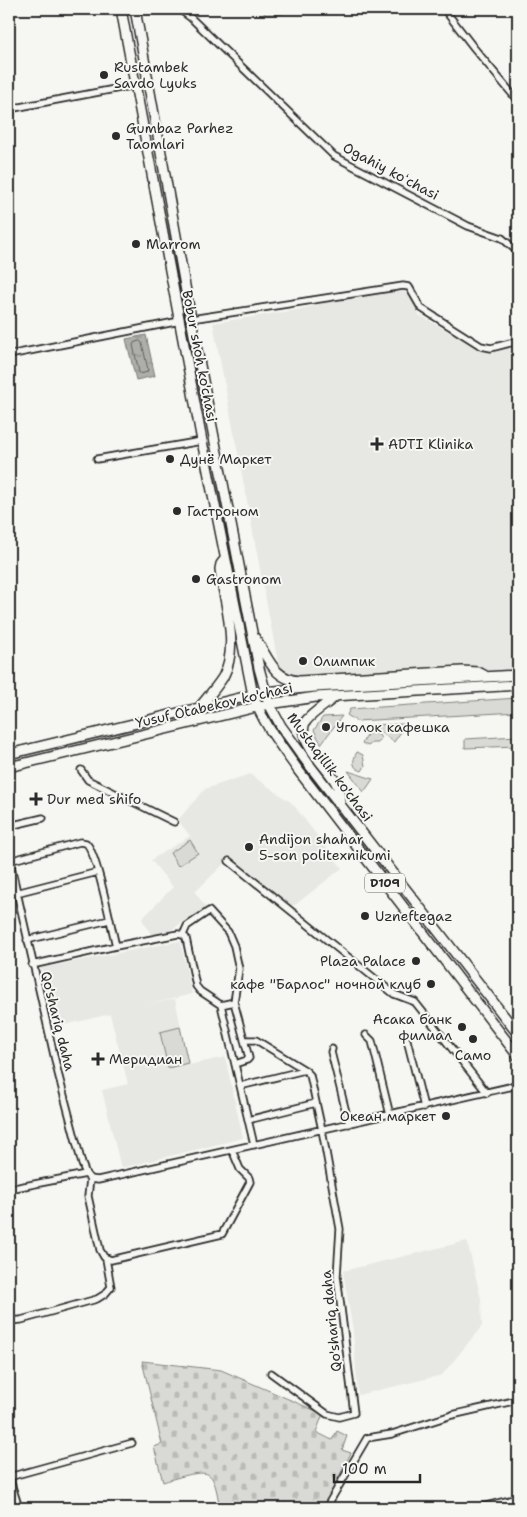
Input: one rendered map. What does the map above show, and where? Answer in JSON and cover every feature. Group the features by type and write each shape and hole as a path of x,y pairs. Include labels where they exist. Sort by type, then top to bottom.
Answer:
{"main road":[{"name":"Bobur shoh ko'chasi","path":"121,9 202,441 257,707"},
{"name":"Bobur shoh ko'chasi","path":"135,9 252,633 269,704"},
{"path":"149,158 162,156"},
{"path":"162,223 174,220"},
{"path":"199,708 223,676 232,644 220,569 225,559"},
{"path":"252,633 277,673 282,678 290,681 462,671 478,672 487,677"},
{"name":"Yusuf Otabekov ko'chasi","path":"9,754 265,692 315,687 518,675"},
{"name":"Yusuf Otabekov ko'chasi","path":"9,767 269,704 316,697 518,685"},
{"path":"336,696 307,720 303,729 304,737 309,745 336,781 340,804"},
{"name":"Mustaqillik ko'chasi","path":"269,704 281,726 518,1034"},
{"name":"Mustaqillik ko'chasi","path":"257,707 298,770 518,1056"}],"street":[{"name":"Ogahiy koʻchasi","path":"179,9 191,18 334,156 468,226 502,238 518,252"},
{"path":"444,9 518,101"},
{"path":"9,109 136,85"},
{"path":"192,319 403,286 409,287 421,308 481,346 491,348 518,341"},
{"path":"9,355 180,321"},
{"path":"97,458 202,441"},
{"path":"81,770 88,780 174,822"},
{"path":"9,826 43,818"},
{"path":"9,860 86,842 92,850 116,946"},
{"name":"Qo'shariq daha","path":"9,860 58,1073 82,1164 88,1176 88,1196 100,1250 106,1259 111,1287 105,1294 92,1300 21,1320 9,1321"},
{"path":"229,862 394,994 415,1002 487,1093"},
{"path":"16,893 98,872"},
{"path":"183,935 187,926 209,911 228,932 234,946 239,969 234,1002 249,1058 235,1064"},
{"path":"27,940 110,920"},
{"path":"32,965 116,946 178,934 183,935 186,938 196,986 200,991 221,1005 254,1145"},
{"path":"221,1005 234,1002"},
{"path":"366,1035 372,1040 390,1115"},
{"path":"244,1040 256,1040 310,1075 322,1130"},
{"path":"407,1040 424,1107"},
{"path":"332,1049 331,1052 349,1124"},
{"path":"240,1086 305,1070"},
{"path":"9,1189 88,1176 98,1180 518,1085"},
{"path":"248,1120 316,1104"},
{"name":"Qo'shariq daha","path":"271,1373 327,1414 339,1417 354,1413 337,1276 340,1229 322,1130"},
{"path":"106,1259 111,1260 222,1234 250,1182 249,1178 240,1169 232,1150"},
{"path":"326,1508 367,1438 392,1434 452,1414 518,1400"},
{"path":"19,1508 9,1477 132,1443"},
{"path":"477,1508 518,1498"}],"shaded area":[{"name":"ADTI Klinika","path":"406,288 419,315 485,352 518,345 518,670 297,680 280,673 213,323 297,310 331,301"},
{"name":"Andijon shahar 5-son politexnikumi","path":"250,774 292,803 342,868 295,905 289,905 230,858 195,892 206,908 161,936 152,936 142,919 173,887 151,860 190,836 178,820 205,789"},
{"path":"180,941 192,994 143,1006 175,999 189,1065 225,1057 243,1138 121,1168 102,1090 128,1084 110,1014 56,1027 41,968"},
{"path":"467,1241 481,1299 482,1326 442,1375 358,1395 353,1331 343,1271"}],"green space":[{"path":"260,9 292,9 283,14 266,15"},
{"path":"518,698 518,712 356,721 347,715 350,709"},
{"path":"342,716 321,744 314,730 323,717"},
{"path":"403,724 403,729 394,742 371,725"},
{"path":"368,733 378,734 381,738 378,743 372,743 368,746 362,743"},
{"path":"518,736 518,746 465,748 465,739"},
{"path":"357,752 363,755 365,766 362,771 356,768 354,764"},
{"path":"348,771 373,779 364,792"},
{"path":"190,840 198,853 178,866 170,853"},
{"path":"180,1027 188,1063 168,1068 160,1032"},
{"path":"142,1361 221,1370 323,1414 316,1432 332,1440 337,1431 347,1436 342,1450 351,1453 323,1508 220,1508 215,1485 211,1477 205,1473 163,1482 154,1447 162,1444"}],"water":[{"path":"146,335 155,376 136,380 126,339"}],"place":[{"name":"Rustambek Savdo Lyuks","path":"104,75"},
{"name":"Gumbaz Parhez Taomlari","path":"116,136"},
{"name":"Marrom","path":"136,244"},
{"name":"ADTI Klinika","path":"377,444"},
{"name":"Дунё Маркет","path":"170,459"},
{"name":"Гастроном","path":"177,511"},
{"name":"Gastronom","path":"196,579"},
{"name":"Олимпик","path":"303,661"},
{"name":"Уголок кафешка","path":"326,727"},
{"name":"Dur med shifo","path":"36,799"},
{"name":"Andijon shahar 5-son politexnikumi","path":"249,847"},
{"name":"Uzneftegaz","path":"365,916"},
{"name":"Plaza Palace","path":"416,961"},
{"name":"кафе \"Барлос\" ночной клуб","path":"431,984"},
{"name":"Асака банк филиал","path":"462,1027"},
{"name":"Само","path":"473,1039"},
{"name":"Меридиан","path":"98,1059"},
{"name":"Океан маркет","path":"446,1116"}]}
